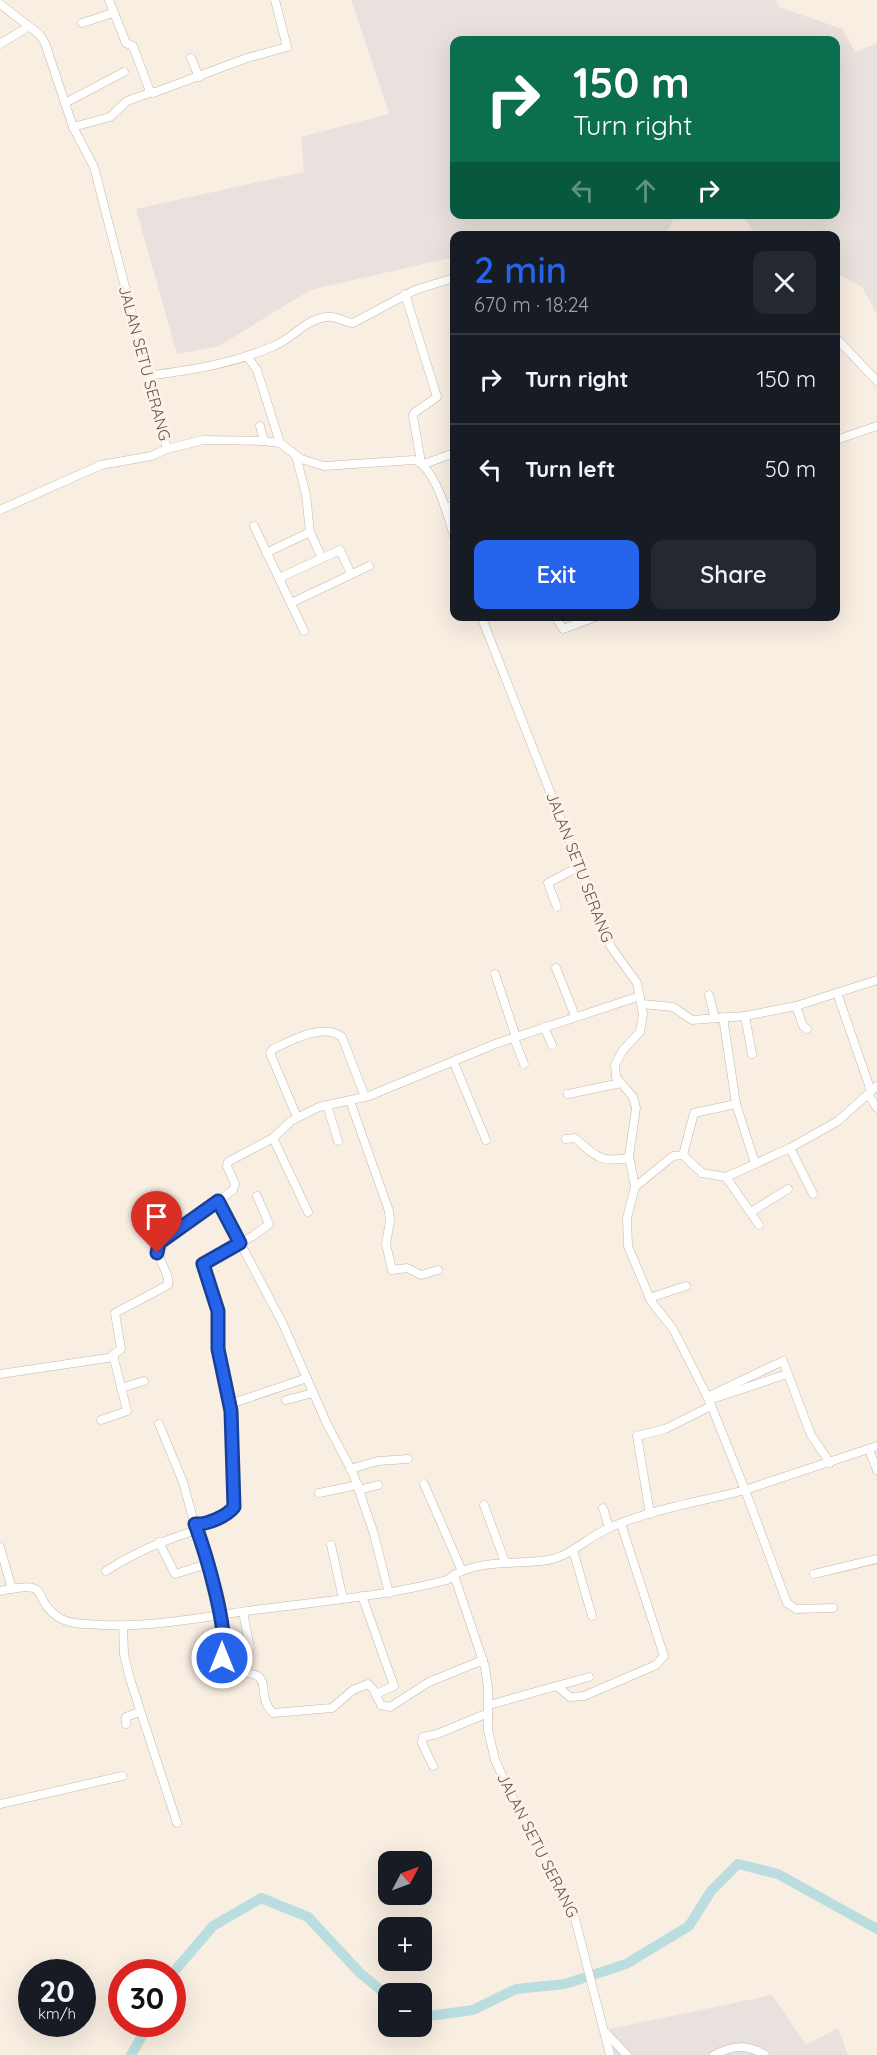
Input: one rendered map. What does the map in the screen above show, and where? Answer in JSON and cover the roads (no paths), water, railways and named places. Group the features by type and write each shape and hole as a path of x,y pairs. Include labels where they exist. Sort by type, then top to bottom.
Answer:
{"street":[{"path":"109,0 127,44 133,46 152,92"},
{"path":"73,127 110,117 128,101 288,46 275,0"},
{"name":"JALAN SETU SERANG","path":"0,4 39,34 49,50 73,127 94,167 167,449 203,440 280,443"},
{"path":"82,23 113,13"},
{"path":"0,44 28,27"},
{"path":"191,58 199,77"},
{"path":"65,103 124,72"},
{"path":"147,376 207,368 247,356 280,344 310,321 330,316 353,324 405,294 450,279"},
{"path":"405,294 437,397 414,412 413,416 422,463 446,508 450,522"},
{"path":"840,342 877,381"},
{"path":"247,356 257,370 280,443 296,456 329,467 414,460 422,463 450,454"},
{"path":"260,426 264,441"},
{"path":"840,439 877,426"},
{"path":"0,510 100,465 151,456 167,449"},
{"path":"296,456 306,495 310,532 322,558"},
{"path":"446,508 450,506"},
{"path":"254,526 304,631"},
{"path":"266,553 310,532"},
{"path":"279,578 340,549 351,574"},
{"path":"291,603 369,566"},
{"name":"JALAN SETU SERANG","path":"483,621 610,946 637,983 641,1000"},
{"path":"558,621 563,629 585,621"},
{"path":"558,907 548,882 580,866"},
{"path":"556,968 575,1016"},
{"path":"495,974 524,1064"},
{"path":"0,1374 114,1357 121,1350 115,1312 168,1284 157,1253 159,1244 235,1186 228,1162 273,1137 297,1118 327,1105 365,1097 515,1037 575,1016 641,1000 673,1007 692,1020 745,1016 796,1006 877,980"},
{"path":"837,993 877,1108"},
{"path":"709,995 719,1017 736,1104 755,1163"},
{"path":"641,1000 642,1027 623,1050 615,1065 615,1074 633,1097 636,1108 629,1158 635,1187 627,1218 626,1239 649,1298 657,1313 673,1329 709,1401 787,1603 796,1609 832,1608"},
{"path":"796,1006 803,1026 807,1029"},
{"path":"745,1016 752,1054"},
{"path":"544,1027 552,1045"},
{"path":"297,1118 270,1053 273,1049 307,1035 332,1032 342,1036 365,1097"},
{"path":"454,1063 486,1140"},
{"path":"568,1094 621,1083"},
{"path":"635,1187 673,1156 683,1155 702,1173 726,1177 790,1148 838,1121 872,1090"},
{"path":"350,1101 389,1211 390,1221 386,1244 392,1270 407,1268 421,1275 438,1270"},
{"path":"683,1155 694,1113 736,1104"},
{"path":"327,1105 338,1141"},
{"path":"273,1137 308,1212"},
{"path":"567,1138 575,1138 585,1148 605,1161 629,1158"},
{"path":"790,1148 813,1194"},
{"path":"726,1177 759,1225"},
{"path":"751,1212 788,1189"},
{"path":"106,1571 134,1553 204,1524 231,1511 234,1507 230,1404 218,1349 218,1311 203,1264 240,1243 269,1222 257,1196"},
{"path":"218,1201 284,1324 313,1393 350,1469 358,1488 389,1593"},
{"path":"649,1298 686,1286"},
{"path":"101,1420 127,1412 114,1357"},
{"path":"650,1514 637,1436 665,1429 709,1401 783,1360 811,1435 830,1463"},
{"path":"709,1401 784,1375"},
{"path":"230,1404 307,1378"},
{"path":"121,1388 144,1381"},
{"path":"286,1400 313,1393"},
{"path":"159,1424 183,1482 207,1563 220,1616 224,1650 220,1672 225,1675 246,1672 257,1677 264,1684 267,1706 273,1713 332,1708 364,1685 370,1686 383,1707 390,1707 429,1682 483,1660"},
{"path":"0,1591 36,1589 54,1614 66,1621 123,1625 180,1622 389,1593 447,1580 458,1573 505,1562 548,1560 573,1550 609,1528 650,1514 745,1491 873,1448 877,1470"},
{"path":"350,1469 378,1461 408,1459"},
{"name":"JALAN SETU SERANG","path":"423,1484 458,1573 488,1679 488,1730 495,1760 519,1812 562,1886 582,1942 610,2055"},
{"path":"319,1493 378,1485"},
{"path":"484,1505 505,1562"},
{"path":"603,1508 609,1528"},
{"path":"557,1686 570,1697 584,1696 656,1665 664,1656 621,1524"},
{"path":"159,1542 175,1574 207,1563"},
{"path":"331,1545 343,1599"},
{"path":"0,1547 12,1589"},
{"path":"573,1550 592,1616"},
{"path":"814,1574 877,1559"},
{"path":"362,1596 394,1686 376,1694"},
{"path":"243,1612 250,1648"},
{"path":"123,1625 124,1655 139,1712 177,1823"},
{"path":"433,1766 422,1743 423,1737 437,1734 488,1709 589,1677"},
{"path":"126,1724 126,1717 139,1712"},
{"path":"0,1804 122,1776"},
{"path":"606,2033 627,2055"},
{"path":"714,2055 737,2046 747,2047 765,2055"}],"waterway":[{"path":"432,2016 473,2010 516,1989 565,1984 626,1964 689,1926 711,1891 738,1864 778,1874 877,1929"},
{"path":"185,1959 213,1926 261,1898 308,1917 360,1973 378,1988"},
{"path":"131,2055 141,2037"}]}
